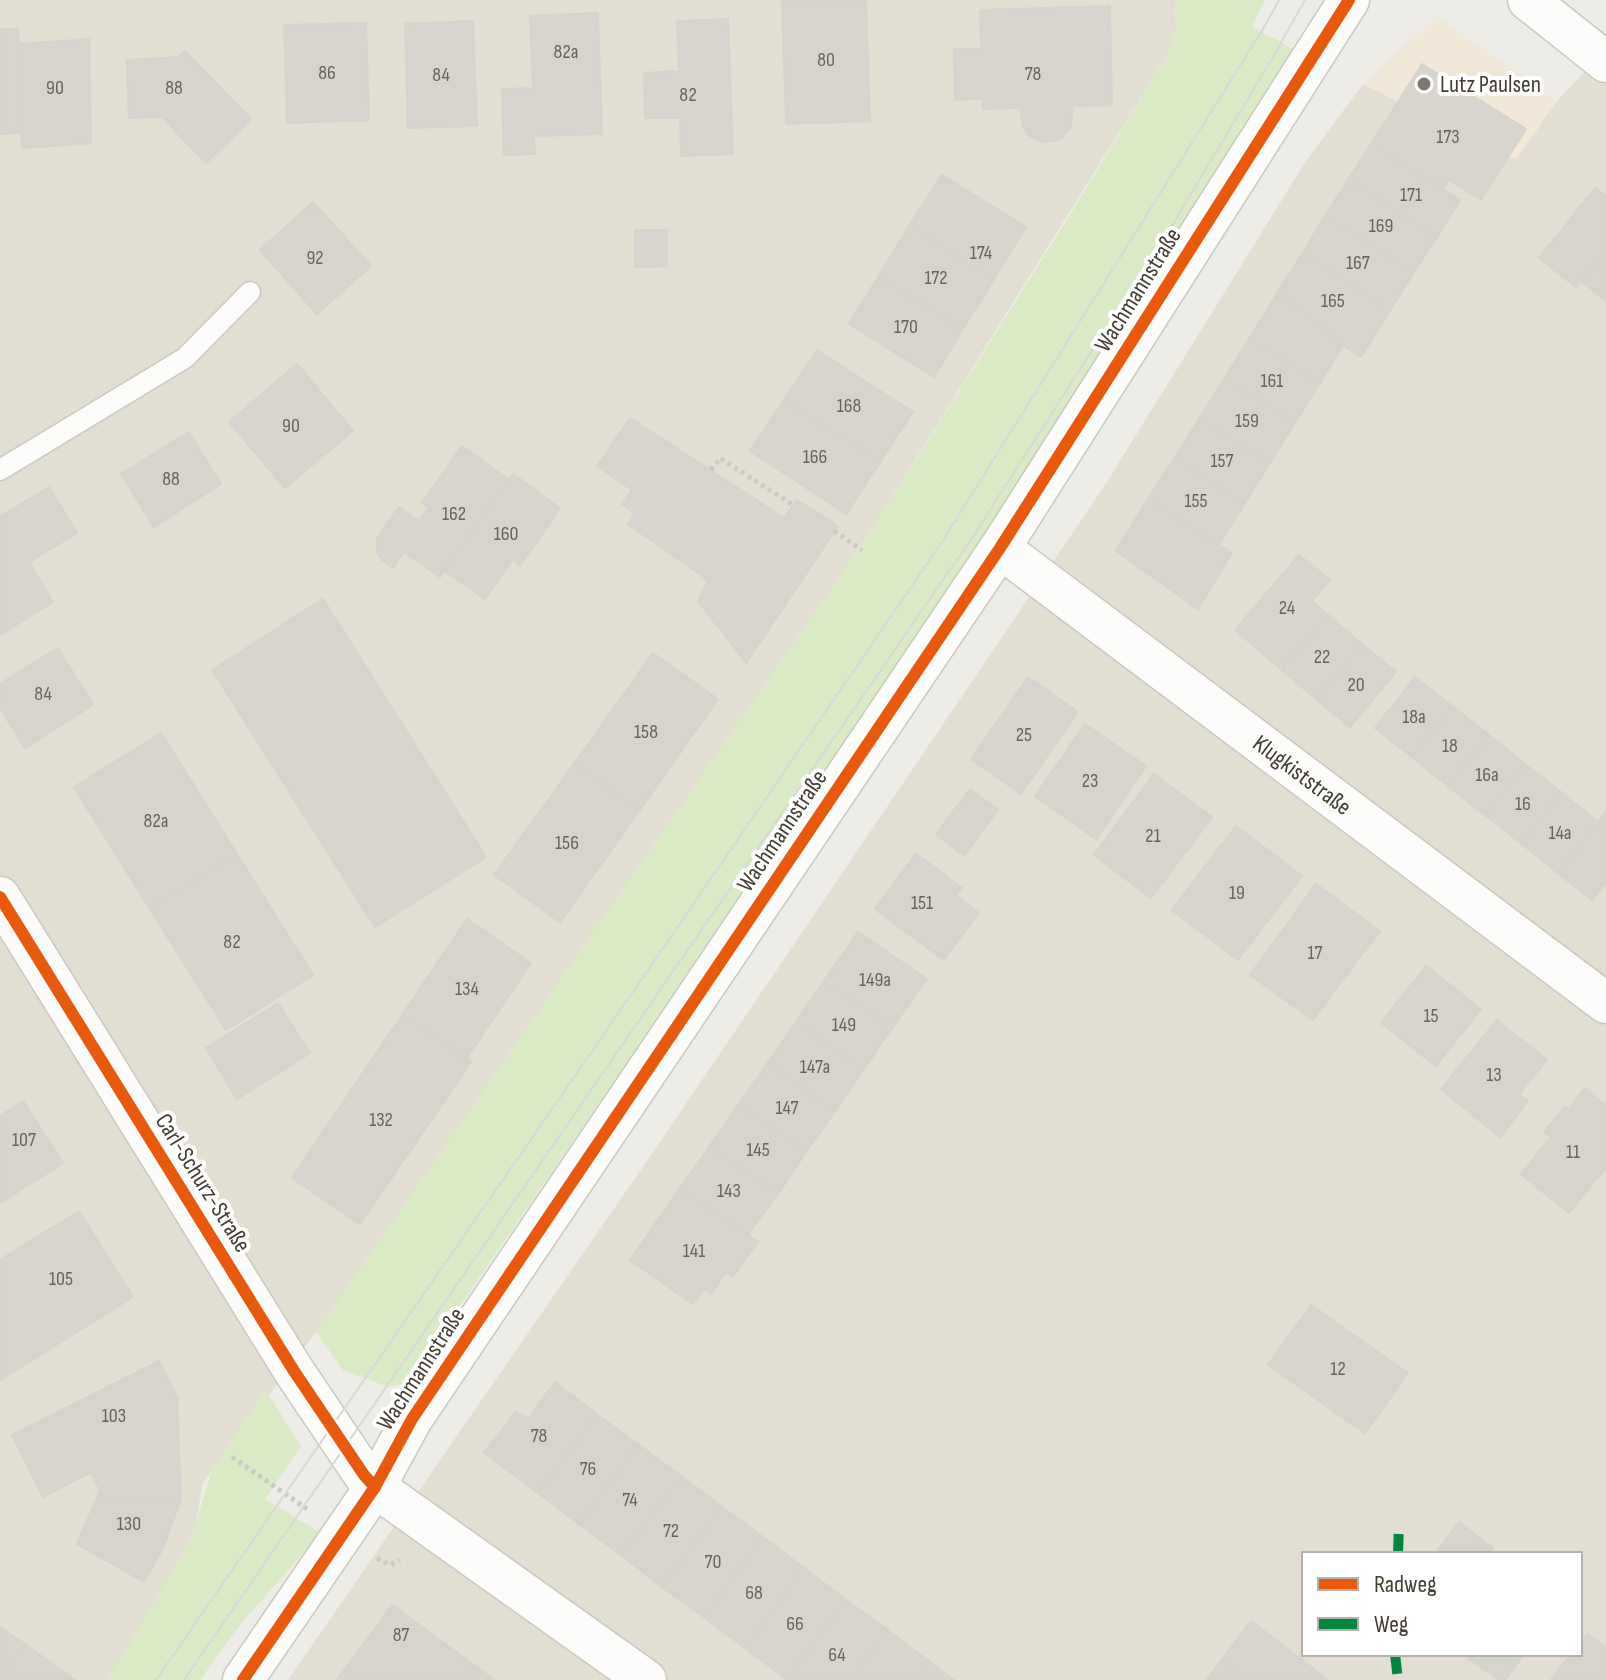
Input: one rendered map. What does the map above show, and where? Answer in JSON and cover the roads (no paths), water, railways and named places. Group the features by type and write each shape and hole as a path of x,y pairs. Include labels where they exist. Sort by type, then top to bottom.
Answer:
{"street":[{"name":"Wachmannstraße","path":"243,1680 375,1487 412,1419 1000,548 1350,0"},
{"path":"1528,0 1606,62"},
{"name":"Klugkiststraße","path":"1000,548 1606,1003"},
{"name":"Carl-Schurz-Straße","path":"0,897 294,1371 364,1475 375,1487 646,1680"}],"lane":[{"path":"0,470 185,358 250,292"}],"tram line":[{"path":"156,1680 940,545 1279,0"},
{"path":"184,1680 974,535 1173,224 1305,0"}],"place":[{"name":"Lutz Paulsen","path":"1424,84"}]}
